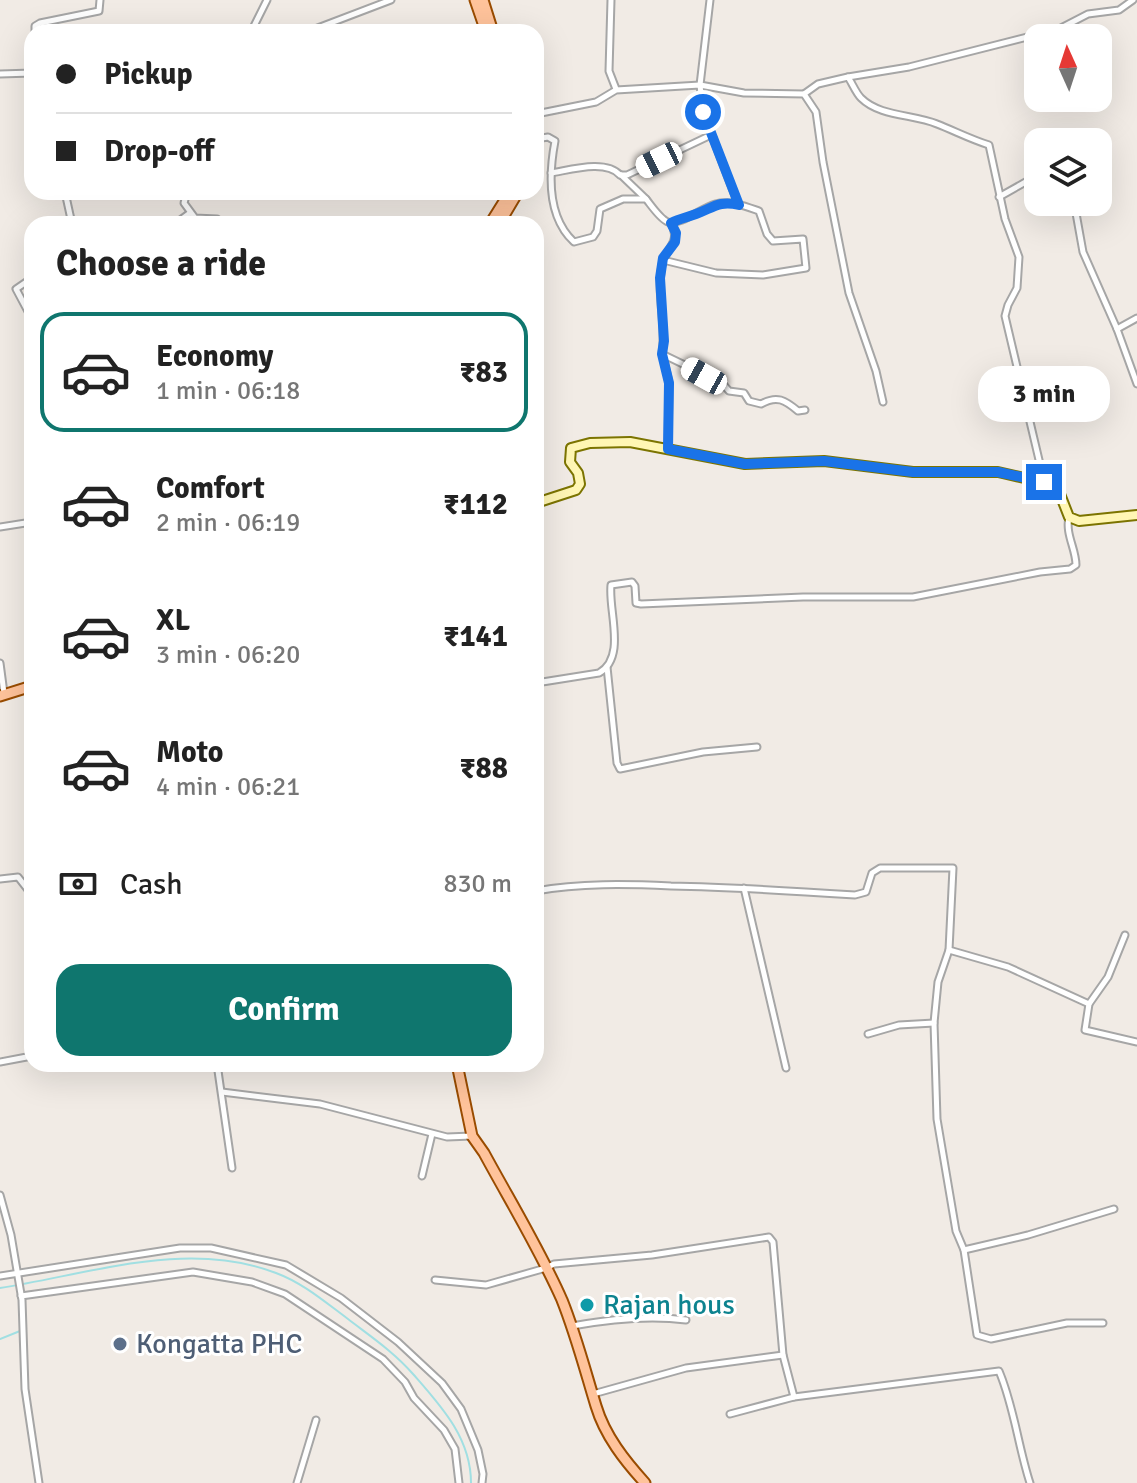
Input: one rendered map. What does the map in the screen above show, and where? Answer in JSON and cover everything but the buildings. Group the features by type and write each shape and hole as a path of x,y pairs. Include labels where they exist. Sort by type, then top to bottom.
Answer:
{"main road":[{"path":"475,0 483,24"},
{"path":"483,0 490,24"},
{"path":"2,695 24,688"},
{"path":"459,1072 472,1136 546,1268 582,1354 599,1415 624,1460 645,1483"}],"street":[{"path":"38,24 99,11 100,0"},
{"path":"255,24 267,0"},
{"path":"328,24 391,0"},
{"path":"611,0 609,71 616,90"},
{"path":"710,0 700,85 703,112 739,205"},
{"path":"544,112 596,102 616,90 700,85 744,93 804,94 818,84 909,67 1059,29 1088,14 1119,10 1133,0"},
{"path":"0,74 24,73"},
{"path":"848,77 861,99 879,108 935,123 961,137 989,145 999,197 1019,257 1017,288 1005,316 1044,482"},
{"path":"804,94 816,112 849,293 876,371 883,402"},
{"path":"620,175 632,173 711,135"},
{"path":"544,138 555,141 551,173 560,222 574,242 593,237 597,231 600,209 623,199 646,199"},
{"path":"551,173 605,166 615,169 665,221 671,223 698,214 715,204 728,202 759,211 767,234 773,241 803,239 806,268 763,275 716,273 663,260"},
{"path":"999,197 1024,183"},
{"path":"185,200 193,216"},
{"path":"747,207 749,217"},
{"path":"186,216 190,213"},
{"path":"1077,216 1083,252 1137,384"},
{"path":"668,449 669,383 662,354 664,341 659,294 663,260 675,242 676,233 671,223"},
{"path":"24,284 16,289 24,304"},
{"path":"1117,329 1137,318"},
{"path":"662,354 722,383 729,391 744,393 749,401 761,404 769,399 783,399 798,411 805,410"},
{"path":"544,500 576,490 580,484 578,473 570,462 571,448 576,445 630,442 745,464 824,461 913,472 998,472 1044,482 1058,489 1069,517 1069,536 1077,559 1076,565 1070,569 913,597 803,597 641,604 636,603 632,582 611,585 613,653 607,667 620,769 703,752 757,747"},
{"path":"1069,517 1079,521 1137,515"},
{"path":"0,527 24,523"},
{"path":"0,663 2,695"},
{"path":"544,682 599,673 607,667"},
{"path":"544,890 626,884 855,895 866,892 872,873 880,868 953,868 949,950 938,982 934,1023 937,1119 956,1231 964,1250 977,1335 991,1339 1067,1323 1103,1323"},
{"path":"0,879 18,877 24,885"},
{"path":"744,888 786,1068"},
{"path":"1125,935 1108,977 1089,1004 1085,1030 1137,1042"},
{"path":"949,950 1022,972 1089,1004"},
{"path":"868,1034 899,1025 934,1023"},
{"path":"0,1062 24,1058"},
{"path":"218,1072 232,1168"},
{"path":"222,1092 320,1104 447,1137 472,1136"},
{"path":"422,1176 432,1134"},
{"path":"0,1195 20,1288 25,1389 39,1483"},
{"path":"964,1250 1114,1209"},
{"path":"435,1280 486,1285 554,1264 652,1255 706,1244 769,1237 773,1242 783,1355 794,1397"},
{"path":"0,1276 18,1276 180,1248 211,1248 286,1265 341,1298 398,1342 442,1383 461,1409 478,1450 482,1483"},
{"path":"21,1296 193,1272 252,1282 285,1294 383,1359 405,1382 414,1398 444,1430 455,1449 459,1483"},
{"path":"571,1326 658,1316 686,1320"},
{"path":"593,1394 686,1368 783,1355"},
{"path":"730,1414 794,1397 999,1371 1006,1387 1030,1483"},
{"path":"297,1483 316,1420"}],"waterway":[{"path":"0,1288 138,1262 173,1259 242,1263 276,1273 322,1300 406,1366 434,1398 460,1437 470,1467 471,1483"},
{"path":"0,1339 20,1331"}],"place":[{"name":"Rajan hous","path":"587,1305"},
{"name":"Kongatta PHC","path":"120,1344"}],"route":[{"path":"703,112 739,205 728,202 715,204 698,214 671,223 676,233 675,242 663,258 659,294 664,341 662,354 669,383 668,449 745,464 824,461 913,472 998,472 1044,482"}]}
